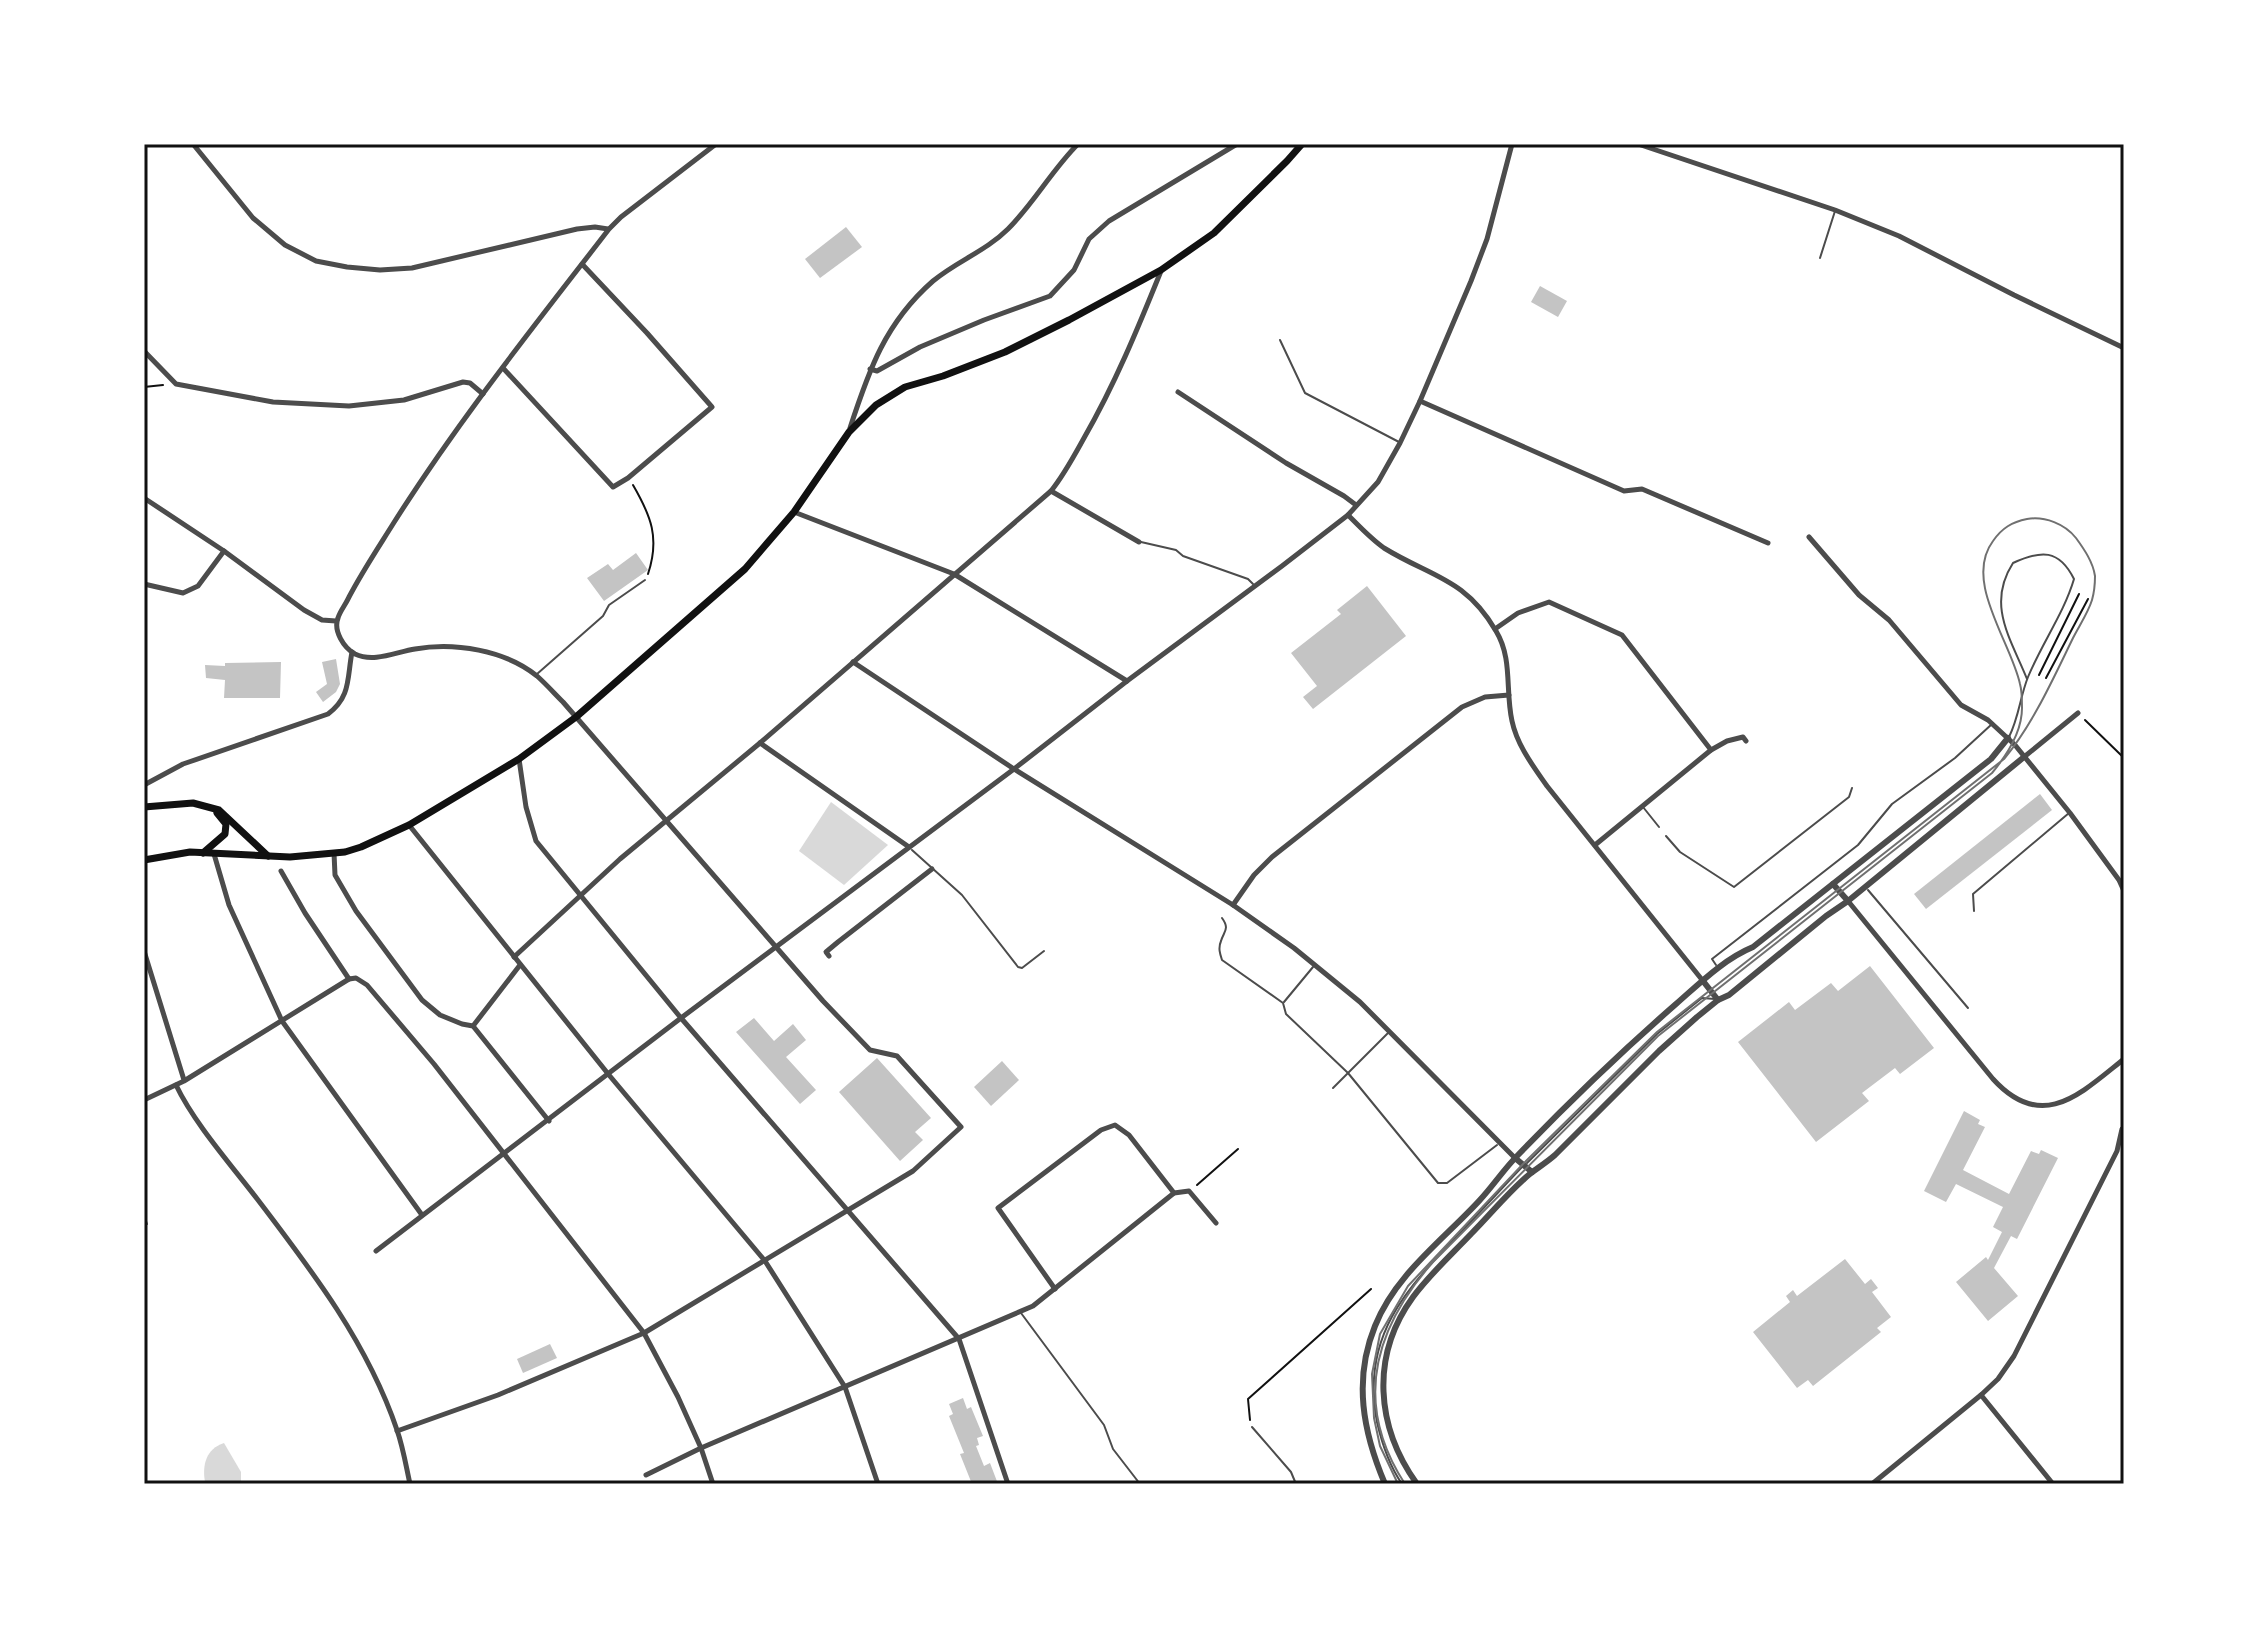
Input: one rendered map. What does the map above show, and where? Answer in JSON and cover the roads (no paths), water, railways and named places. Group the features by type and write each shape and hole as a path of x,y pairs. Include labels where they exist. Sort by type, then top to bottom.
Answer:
{"main road":[{"path":"144,860 190,852 310,856 361,847 409,825 519,759 576,717 745,569 794,512 849,432 876,405 905,387 1005,352 1161,270 1214,233 1302,144"},
{"path":"144,807 193,803 219,810 268,856"},
{"path":"203,853 220,840 226,829 221,816 210,807"}],"street":[{"path":"193,144 253,218 277,239 305,257 347,267 380,270 412,268 577,229 609,229"},
{"path":"397,1431 498,1395 644,1333 913,1171 961,1127 897,1056 870,1050 536,675 506,659 449,647 416,649 378,657 360,656 342,642 336,621 361,574 413,492 503,367 609,229 716,144"},
{"path":"849,432 870,369 884,340 905,310 934,281 988,247 1007,230 1078,144"},
{"path":"870,369 877,371 933,342 1050,296 1074,270 1089,239 1109,221 1237,144"},
{"path":"376,1251 1348,515 1378,482 1420,401 1487,239 1512,144"},
{"path":"1638,144 1835,210 1909,241 2124,348"},
{"path":"503,367 613,487 628,478 712,407 582,264"},
{"path":"514,957 611,867 760,743 1051,491 1061,479 1129,353 1161,270"},
{"path":"144,351 176,384 273,402 349,406 404,400 463,382 470,383 483,394"},
{"path":"1178,392 1356,505"},
{"path":"1420,401 1624,491 1642,489 1768,543"},
{"path":"1051,491 1139,542"},
{"path":"144,498 224,551 304,610 322,620 336,621"},
{"path":"794,512 954,574 1127,681"},
{"path":"1348,515 1375,541 1445,578 1473,599 1495,629 1503,646 1512,721 1528,757 1547,786 1718,1000"},
{"path":"1809,537 1859,595 1889,620 1961,705 1993,724 2008,738 2070,813 2124,891"},
{"path":"144,584 183,593 198,586 224,551"},
{"path":"1495,629 1518,613 1549,602 1622,635 1711,750"},
{"path":"144,785 183,764 328,714 345,695 352,652"},
{"path":"853,662 1014,769 1233,905 1315,965 1360,1002 1499,1143 1532,1172"},
{"path":"1233,905 1254,875 1272,857 1462,707 1485,697 1509,695"},
{"path":"1417,1484 1396,1450 1383,1408 1384,1371 1397,1323 1438,1266 1659,1051 1718,1000 1729,995 1785,947 1848,901 2078,713"},
{"path":"1595,845 1711,750 1727,741 1743,737 1746,741"},
{"path":"1385,1484 1363,1416 1365,1355 1375,1324 1401,1282 1596,1075 1719,968 1753,947 1991,759 2008,738"},
{"path":"760,743 909,847"},
{"path":"519,759 526,807 536,841 681,1018 959,1339 1008,1484"},
{"path":"409,825 609,1075 765,1261 845,1387 878,1484"},
{"path":"334,853 335,875 356,911 422,1000 440,1015 473,1026 549,1121"},
{"path":"214,854 229,905 282,1021 422,1215"},
{"path":"829,956 826,952 932,869"},
{"path":"281,871 349,979"},
{"path":"1833,884 2006,1093 2038,1105 2065,1102 2092,1086 2124,1059"},
{"path":"144,951 184,1081"},
{"path":"473,1026 520,965"},
{"path":"144,1100 184,1081 349,979 356,978 367,985 505,1153 644,1333 678,1397 713,1484"},
{"path":"176,1085 225,1157 329,1295 372,1371 397,1431 410,1484"},
{"path":"1055,1289 998,1208 1101,1130 1115,1125 1129,1135 1174,1193"},
{"path":"1875,1483 1998,1379 2014,1356 2117,1151 2122,1129"},
{"path":"646,1475 701,1448 1033,1306 1174,1193 1189,1191 1216,1223"},
{"path":"1981,1395 2053,1484"}],"lane":[{"path":"1820,258 1835,210"},
{"path":"1280,340 1305,393 1400,443"},
{"path":"1139,542 1176,550 1183,556 1248,579 1256,587"},
{"path":"2008,738 2017,721 2027,679 2074,579 2067,564 2054,555 2037,554 2013,563 2001,585 2001,615 2027,679"},
{"path":"536,675 603,616 609,605 645,580"},
{"path":"1719,968 1712,959 1858,845 1892,804 1955,758 1993,724"},
{"path":"1666,836 1680,852 1734,887 1849,797 1852,788"},
{"path":"1642,806 1659,827"},
{"path":"1974,911 1973,894 2070,813"},
{"path":"909,847 962,895 1018,967 1022,968 1044,951"},
{"path":"1865,886 1968,1008"},
{"path":"1222,918 1227,930 1220,942 1222,960 1283,1003 1286,1014 1348,1073 1438,1183 1447,1183 1499,1143"},
{"path":"1283,1003 1315,965"},
{"path":"1702,998 1703,981"},
{"path":"1402,1484 1382,1445 1374,1406 1375,1373 1385,1331 1400,1302 1415,1280 1524,1165 1657,1034 1702,998 1718,1000"},
{"path":"1333,1088 1389,1032"},
{"path":"144,1215 147,1224"},
{"path":"1020,1312 1104,1425 1113,1449 1140,1484"},
{"path":"1252,1427 1291,1472 1296,1484"}],"tram line":[{"path":"1398,1484 1380,1446 1374,1418 1372,1374 1380,1334 1408,1286 1523,1164 1657,1032 2004,759 2042,701 2092,600 2095,576 2092,566 2079,542 2066,529 2041,519 2017,522 1996,536 1985,557 1983,574 1986,593 2015,667 2022,699 2016,734 2008,751 2003,759 1998,766 1992,773 1658,1036 1433,1262 1412,1288 1384,1341 1377,1368 1375,1397 1379,1425 1389,1454 1405,1484"}]}
